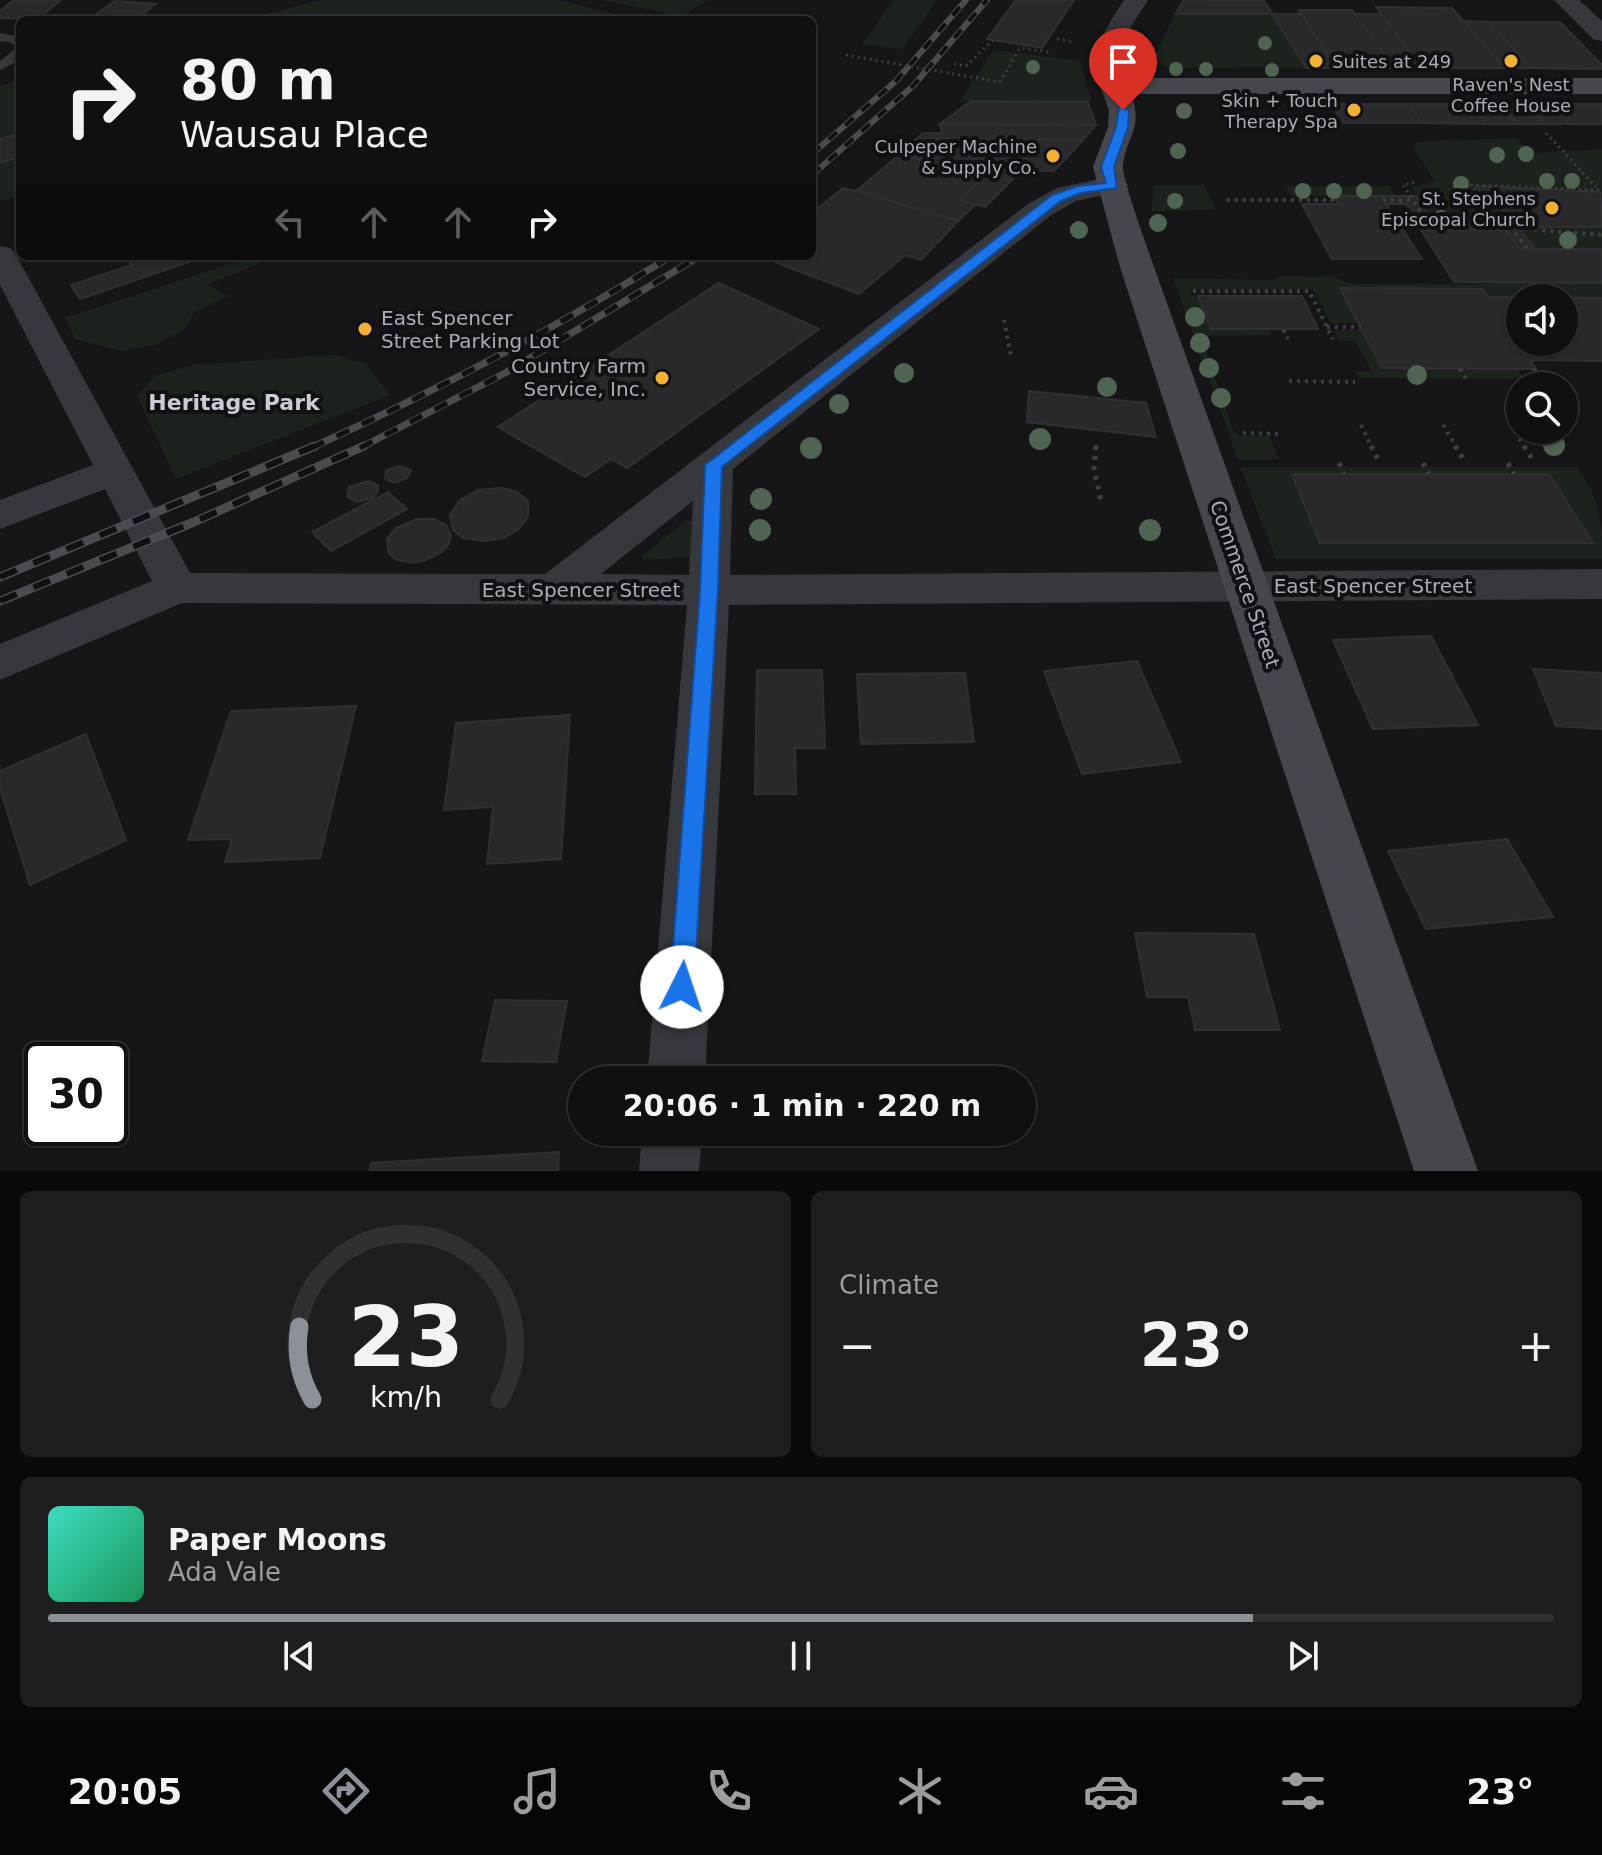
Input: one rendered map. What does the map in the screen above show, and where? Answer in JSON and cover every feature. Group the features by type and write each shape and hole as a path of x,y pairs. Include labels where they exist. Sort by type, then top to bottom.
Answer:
{"street":[{"name":"Commerce Street","path":"1136,0 1108,47 1106,58 1123,110 1122,127 1108,167 1137,267 1446,1171"},
{"path":"1566,0 1602,34"},
{"path":"1114,86 1602,86"},
{"path":"553,590 1056,198 1078,190 1113,185"},
{"path":"0,255 177,588 0,663"},
{"path":"677,1066 709,590 714,465"},
{"path":"0,515 115,471"},
{"name":"East Spencer Street","path":"177,588 709,590 1602,584"},
{"path":"669,1171 671,1146"}],"path":[{"path":"954,64 966,66 993,40"},
{"path":"846,55 1000,82 1020,48 1049,52"},
{"path":"1546,133 1599,189"},
{"path":"1416,182 1403,185 1429,226 1521,227 1602,235"},
{"path":"1521,227 1483,207 1476,199 1480,194 1471,185 1599,189"},
{"path":"1227,200 1336,200"},
{"path":"1383,200 1413,200"},
{"path":"1510,227 1528,249"},
{"path":"1193,291 1309,291 1333,339"},
{"path":"1004,320 1011,356"},
{"path":"1327,327 1361,327"},
{"path":"1283,330 1288,339"},
{"path":"1460,369 1468,382"},
{"path":"1289,381 1355,382"},
{"path":"1361,425 1380,463"},
{"path":"1443,425 1466,463"},
{"path":"1239,433 1278,434"},
{"path":"1096,441 1094,469 1102,505"},
{"path":"1523,444 1535,463"},
{"path":"1339,463 1344,474"},
{"path":"1423,463 1429,474"},
{"path":"1508,463 1514,474"}],"shaded area":[{"path":"320,0 560,0 622,16 259,16"},
{"path":"601,0 708,0 682,16"},
{"path":"894,0 937,0 902,49 862,44"},
{"path":"1175,14 1273,14 1306,68 1167,67 1153,59"},
{"path":"994,50 1080,61 1092,102 960,101"},
{"path":"16,80 16,197 0,201 0,86"},
{"path":"1516,138 1530,153 1602,149 1602,195 1581,189 1477,186 1488,203 1498,203 1506,214 1516,214 1526,227 1602,227 1602,249 1535,249 1515,223 1434,223 1411,187 1435,181 1414,148 1415,142"},
{"path":"1153,185 1204,185 1216,210 1152,211"},
{"path":"1285,186 1389,186 1395,195 1291,196"},
{"path":"243,260 267,260 208,285 228,296 194,313 185,329 155,345 122,351 75,339 65,318"},
{"path":"1332,276 1351,284 1506,284 1506,297 1488,297 1482,289 1341,288 1359,323 1331,324 1313,289 1189,289 1192,295 1198,296 1211,329 1269,329 1272,335 1201,336 1233,430 1239,436 1269,436 1279,459 1238,459 1173,278 1273,280 1279,277"},
{"path":"1578,284 1602,284 1602,298 1578,298"},
{"path":"1334,330 1362,330 1382,368 1518,369 1520,372 1506,372 1506,379 1359,378 1355,372 1372,371 1355,341 1339,341"},
{"path":"333,355 365,363 390,395 176,479 137,396 155,376 192,365"},
{"path":"1240,467 1577,467 1591,490 1598,511 1602,559 1276,559"},
{"path":"687,520 694,522 690,558 642,559 643,555"}],"building":[{"path":"14,0 61,0 42,16 0,18 0,11"},
{"path":"1016,0 1074,0 1042,48 987,39"},
{"path":"1184,0 1264,1 1273,14 1175,14"},
{"path":"115,1 156,4 140,16 93,16"},
{"path":"1376,7 1452,8 1504,68 1422,68"},
{"path":"1299,10 1352,10 1394,68 1336,68"},
{"path":"1272,14 1301,14 1336,68 1306,68"},
{"path":"1355,14 1381,14 1422,68 1394,68"},
{"path":"1464,21 1489,22 1531,68 1504,68"},
{"path":"1489,22 1560,22 1602,65 1602,69 1531,68"},
{"path":"971,101 1088,102 1096,125 940,124"},
{"path":"1331,104 1409,104 1422,123 1343,123"},
{"path":"1409,104 1472,104 1487,124 1422,123"},
{"path":"1472,104 1500,104 1517,124 1487,124"},
{"path":"1500,104 1527,104 1545,124 1517,124"},
{"path":"1527,104 1552,104 1570,124 1545,124"},
{"path":"1552,104 1602,104 1602,124 1570,124"},
{"path":"940,124 1096,125 1083,140 916,139 923,133 942,133"},
{"path":"16,134 16,158 0,163 0,139"},
{"path":"916,139 1083,140 1054,171 989,171 983,177 900,154"},
{"path":"900,154 983,177 960,200 976,204 958,221 856,191"},
{"path":"989,171 1021,171 985,207 960,200"},
{"name":"St. Stephens Episcopal Church","path":"1476,186 1600,192 1602,227 1526,227 1516,214 1506,214 1498,203 1488,203"},
{"path":"843,188 958,221 921,260 905,255 859,294 770,260 816,260 816,210"},
{"path":"1334,196 1381,196 1422,259 1332,259 1302,204 1339,204"},
{"path":"1381,196 1416,196 1434,223 1515,223 1535,249 1520,249 1506,230 1424,230 1406,204 1386,204"},
{"path":"1421,230 1506,230 1520,249 1602,249 1602,283 1454,282"},
{"path":"129,262 189,262 80,299 71,285 132,265"},
{"name":"Country Farm Service, Inc.","path":"719,283 819,329 627,468 611,459 585,477 498,427"},
{"path":"1340,288 1482,289 1488,297 1506,297 1506,356 1578,356 1578,298 1602,298 1602,361 1530,360 1536,369 1382,368"},
{"path":"1198,296 1302,296 1318,329 1211,329"},
{"path":"1029,391 1146,403 1156,437 1027,422"},
{"path":"399,466 411,470 407,478 395,483 385,479 386,470"},
{"path":"1292,474 1549,474 1593,543 1320,543"},
{"path":"368,481 378,485 378,492 373,498 357,502 347,497 349,487"},
{"path":"502,488 517,492 528,501 528,517 519,529 504,538 485,541 463,538 453,530 450,515 459,501 478,490"},
{"path":"388,492 407,509 331,551 312,532"},
{"path":"417,519 434,519 446,525 451,536 449,544 442,552 426,560 414,563 397,560 389,554 387,539 396,528"},
{"path":"1431,636 1478,725 1373,729 1333,640"},
{"path":"1137,661 1181,762 1082,774 1044,671"},
{"path":"1533,669 1602,673 1602,729 1556,726"},
{"path":"757,670 822,670 825,748 795,748 796,794 755,794"},
{"path":"965,673 974,742 861,744 857,674"},
{"path":"356,706 320,858 225,862 232,839 188,840 231,711"},
{"path":"570,715 561,859 487,864 493,807 444,810 456,723"},
{"path":"86,734 126,840 30,885 0,788 0,771"},
{"path":"1507,839 1553,917 1426,929 1388,851"},
{"path":"1135,933 1254,934 1280,1030 1195,1030 1188,997 1147,997"},
{"path":"495,1000 567,1001 556,1062 482,1061"},
{"path":"559,1152 558,1171 370,1171 371,1163"}],"railway":[{"path":"816,151 896,81 966,0"},
{"path":"816,171 913,86 987,0"},
{"path":"311,448 494,358 664,260"},
{"path":"363,446 505,373 693,260"},
{"path":"0,577 315,446"},
{"path":"0,601 194,522 363,446"}],"place":[{"name":"Suites at 249","path":"1316,61"},
{"name":"Raven's Nest Coffee House","path":"1511,61"},
{"name":"Skin + Touch Therapy Spa","path":"1354,110"},
{"name":"Culpeper Machine & Supply Co.","path":"1053,156"},
{"name":"St. Stephens Episcopal Church","path":"1552,208"},
{"name":"East Spencer Street Parking Lot","path":"365,329"},
{"name":"Country Farm Service, Inc.","path":"662,378"}],"district":[{"name":"Heritage Park","path":"234,402"}],"route":[{"path":"682,987 709,590 714,465 1056,198 1078,190 1113,185 1108,167 1122,127 1123,110"}]}
